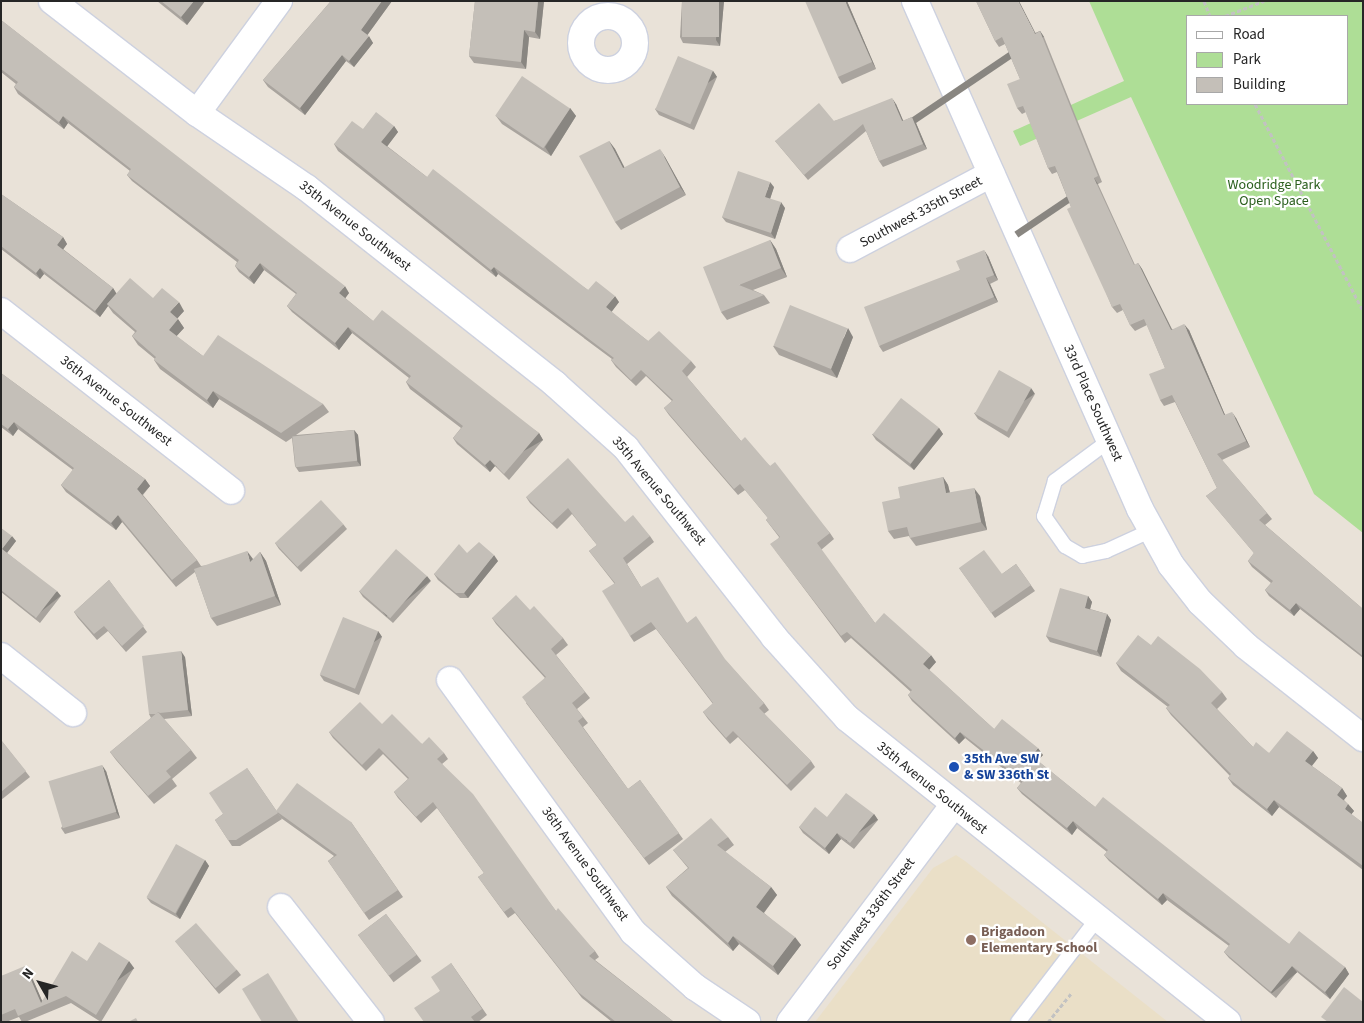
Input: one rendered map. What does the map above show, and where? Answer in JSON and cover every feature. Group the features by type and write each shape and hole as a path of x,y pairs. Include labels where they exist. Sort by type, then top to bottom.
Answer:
{"street":[{"name":"35th Avenue Southwest","path":"52,1 197,113 315,194 556,384 626,448 774,637 840,710 953,806 1228,1022"},
{"path":"197,113 279,1"},
{"name":"33rd Place Southwest","path":"915,1 1110,440 1152,530 1200,602 1246,646 1363,738"},
{"name":"Southwest 335th Street","path":"850,249 991,174"},
{"name":"36th Avenue Southwest","path":"1,311 231,491"},
{"path":"1,656 73,713"},
{"name":"36th Avenue Southwest","path":"450,680 633,932 695,987 748,1022"},
{"name":"Southwest 336th Street","path":"790,1022 953,806"},
{"path":"281,907 370,1022"}],"lane":[{"path":"1110,440 1055,481 1044,516 1065,546 1082,556 1106,551 1152,530"},
{"path":"1018,1022 1097,919"}],"path":[{"path":"1204,1 1210,15"},
{"path":"1228,15 1264,1"},
{"path":"1256,105 1363,311"},
{"path":"1048,1022 1072,992"}],"shaded area":[{"name":"Brigadoon Elementary School","path":"956,855 1168,1022 815,1022 933,868"}],"green space":[{"name":"Woodridge Park Open Space","path":"1089,1 1363,1 1363,533 1314,494 1131,97 1020,146 1013,131 1124,81"}],"building":[{"path":"161,1 194,1 181,17"},
{"path":"331,1 382,1 361,30 369,36 349,61 342,55 300,108 263,80"},
{"path":"475,1 538,1 535,32 524,30 521,62 469,56"},
{"path":"682,1 719,1 719,37 682,37"},
{"path":"805,1 845,1 872,62 838,77"},
{"path":"976,1 1018,1 1035,34 1040,31 1098,176 1094,178 1134,265 1138,263 1171,330 1184,324 1224,415 1232,412 1246,441 1217,454 1267,513 1259,520 1363,609 1363,656 1296,603 1290,610 1265,590 1273,581 1248,561 1254,553 1206,496 1217,488 1172,395 1160,400 1149,374 1165,368 1144,319 1130,325 1120,304 1112,307 1067,209 1071,207 1055,166 1048,168 1023,106 1017,108 1007,84 1020,79 1002,37 995,41"},
{"path":"1,20 345,286 339,293 373,321 382,310 539,433 504,474 490,460 485,465 453,438 463,426 406,382 411,376 348,327 335,343 287,306 297,293 260,263 249,277 235,266 239,260 127,175 131,169 63,116 59,122 14,87 18,82 1,69"},
{"path":"678,56 713,71 690,124 655,109"},
{"path":"522,76 570,108 543,148 495,116"},
{"path":"892,98 902,121 912,117 923,144 879,161 863,124 804,175 775,141 819,103 834,121"},
{"path":"376,112 394,126 381,142 427,177 433,169 588,290 596,281 615,296 606,307 648,341 659,331 691,361 682,371 741,441 745,437 770,466 775,462 830,533 817,543 875,623 884,613 931,655 923,664 994,729 1002,719 1038,748 1032,756 1095,807 1103,797 1289,944 1299,931 1345,967 1325,992 1292,966 1271,992 1224,952 1230,944 1163,893 1158,899 1104,855 1108,850 1073,821 1067,828 1017,788 1023,781 960,732 955,738 908,695 912,690 847,632 841,636 770,544 780,537 766,520 768,518 740,484 734,489 664,408 673,400 641,370 631,380 611,360 614,358 494,267 491,270 334,144 352,121 363,129"},
{"path":"609,141 623,168 660,149 680,187 615,222 579,156"},
{"path":"738,171 770,182 765,197 781,202 771,233 722,217"},
{"path":"1,194 63,237 57,245 113,288 95,311 40,268 36,273 1,246"},
{"path":"770,240 781,268 739,285 764,295 721,312 703,267"},
{"path":"984,250 994,275 986,278 994,297 879,346 864,307 960,270 956,261"},
{"path":"130,278 153,298 162,288 179,302 170,312 178,319 169,330 203,356 218,335 323,404 281,433 213,391 207,400 154,360 156,357 132,336 137,331 107,304"},
{"path":"790,305 847,328 831,369 774,346"},
{"path":"999,370 1031,388 1007,432 975,414"},
{"path":"1,373 145,479 137,489 197,560 172,580 118,515 111,523 61,485 74,468 14,422 8,429 1,424"},
{"path":"901,398 939,428 911,464 873,434"},
{"path":"354,430 357,461 296,467 292,436"},
{"path":"568,458 625,522 633,515 650,536 623,558 641,587 658,577 687,623 696,616 725,659 764,703 759,708 811,761 787,785 733,731 726,738 703,712 713,703 651,622 630,636 602,591 615,583 589,551 597,545 568,508 552,523 526,497"},
{"path":"943,477 946,493 974,488 981,522 910,538 907,527 888,531 882,502 900,498 898,487"},
{"path":"321,500 344,524 297,567 275,543"},
{"path":"1,528 12,536 2,549 57,591 36,618 1,590"},
{"path":"479,542 494,555 464,593 456,593 434,574 459,544 467,553"},
{"path":"396,549 427,576 390,618 359,591"},
{"path":"984,550 1002,574 1016,564 1031,585 991,613 959,568"},
{"path":"247,551 250,562 260,552 275,596 211,618 194,569"},
{"path":"109,580 144,626 122,646 104,626 94,634 74,612"},
{"path":"1060,588 1088,596 1085,608 1107,614 1097,651 1046,636"},
{"path":"516,595 530,610 534,606 563,638 551,649 585,692 572,703 583,717 578,721 628,789 640,780 679,833 644,858 522,697 546,677 492,618"},
{"path":"343,617 378,631 355,689 320,674"},
{"path":"1138,635 1151,645 1158,636 1200,669 1222,692 1211,703 1253,747 1256,742 1269,753 1287,731 1313,751 1305,761 1342,788 1337,795 1348,804 1345,809 1363,823 1363,866 1274,800 1267,809 1228,778 1231,774 1166,708 1170,705 1116,663"},
{"path":"181,651 188,710 149,714 142,656"},
{"path":"360,702 382,724 392,714 422,744 429,737 444,753 437,759 473,794 556,911 558,908 595,951 589,956 674,1022 616,1022 578,992 511,907 504,912 478,877 484,873 433,802 416,817 394,792 409,778 379,748 362,765 329,732"},
{"path":"158,712 191,750 166,771 171,777 148,796 110,752"},
{"path":"1,740 26,771 1,792"},
{"path":"102,765 116,812 63,828 48,781"},
{"path":"247,768 278,813 236,840 228,840 215,820 223,814 209,793"},
{"path":"297,783 351,822 398,890 364,913 328,861 337,855 276,811"},
{"path":"846,793 874,814 850,843 837,833 825,848 799,827 815,807 827,817"},
{"path":"711,818 728,837 717,845 771,887 756,907 795,937 773,966 733,936 728,943 666,887 689,868 673,850"},
{"path":"176,844 205,860 175,913 146,897"},
{"path":"386,914 417,955 389,976 358,935"},
{"path":"196,923 237,970 216,988 175,941"},
{"path":"99,942 129,961 96,1015 66,996 18,1016 15,1009 1,1015 1,976 25,966 41,1003 72,951 87,961"},
{"path":"451,963 482,1009 471,1017 475,1022 424,1022 414,1008 440,991 431,977"},
{"path":"268,973 299,1022 262,1022 242,989"},
{"path":"1344,987 1363,1002 1363,1022 1328,1022 1321,1017"},
{"path":"136,1018 138,1022 128,1022"}],"place":[{"name":"35th Ave SW & SW 336th St","path":"954,767"},
{"name":"Brigadoon Elementary School","path":"971,940"}]}
